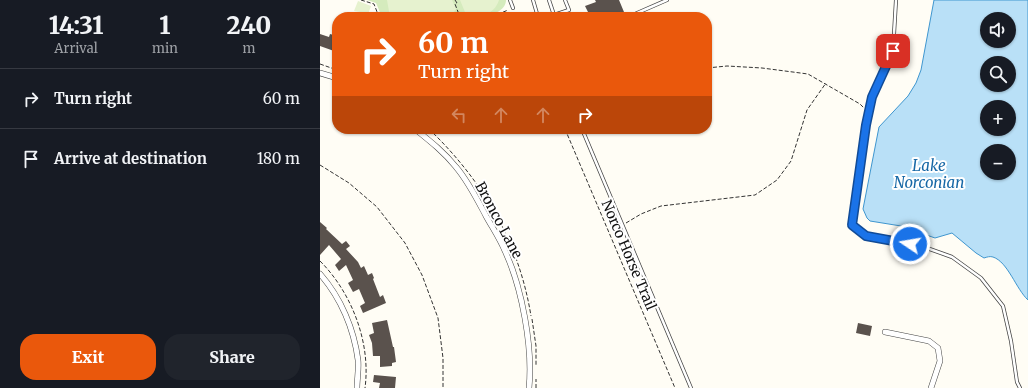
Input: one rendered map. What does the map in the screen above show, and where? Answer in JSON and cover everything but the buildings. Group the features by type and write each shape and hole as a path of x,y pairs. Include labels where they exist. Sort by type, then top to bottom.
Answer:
{"street":[{"path":"320,72 332,76"},
{"name":"Bronco Lane","path":"422,134 456,167 475,194 505,251 516,280 523,312 528,342 530,373 529,388"},
{"path":"320,274 326,280 339,301 350,325 358,361 357,388"},
{"path":"884,332 929,341 938,348 940,361 931,388"}],"lane":[{"path":"510,0 513,8"},
{"path":"533,0 537,12"},
{"path":"549,0 553,12"},
{"path":"563,12 569,10 566,0"},
{"path":"639,12 667,0"},
{"path":"896,0 893,51 872,97 852,225 866,236 924,247 952,257 981,278 1003,306 1011,341 1017,382 1020,388"},
{"path":"584,134 692,388"}],"path":[{"path":"361,0 374,4 377,12"},
{"path":"455,0 458,12"},
{"path":"504,12 513,8"},
{"path":"320,64 332,68"},
{"path":"712,68 727,66 762,68 808,74 860,104 869,112"},
{"path":"622,225 641,214 662,206 755,195 777,180 791,161 807,110 826,83"},
{"name":"Norco Horse Trail","path":"567,134 675,388"},
{"path":"320,165 349,183 377,208 405,242 422,275 438,318 444,358 443,388"}],"green space":[{"path":"367,0 506,0 502,9 498,12 380,12 376,3"},
{"path":"387,0 452,0 456,9 454,12 389,12"},
{"path":"460,0 499,0 494,9 490,12 465,12"},
{"path":"358,1 371,6 369,12 354,11"}],"water":[{"name":"Lake Norconian","path":"934,0 1028,0 1028,300 1003,264 992,257 984,258 952,233 935,238 901,226 870,221 867,218 863,209 879,127 908,96 916,83 921,70"}],"route":[{"path":"893,51 872,97 866,125 852,225 866,236 910,244"}]}
